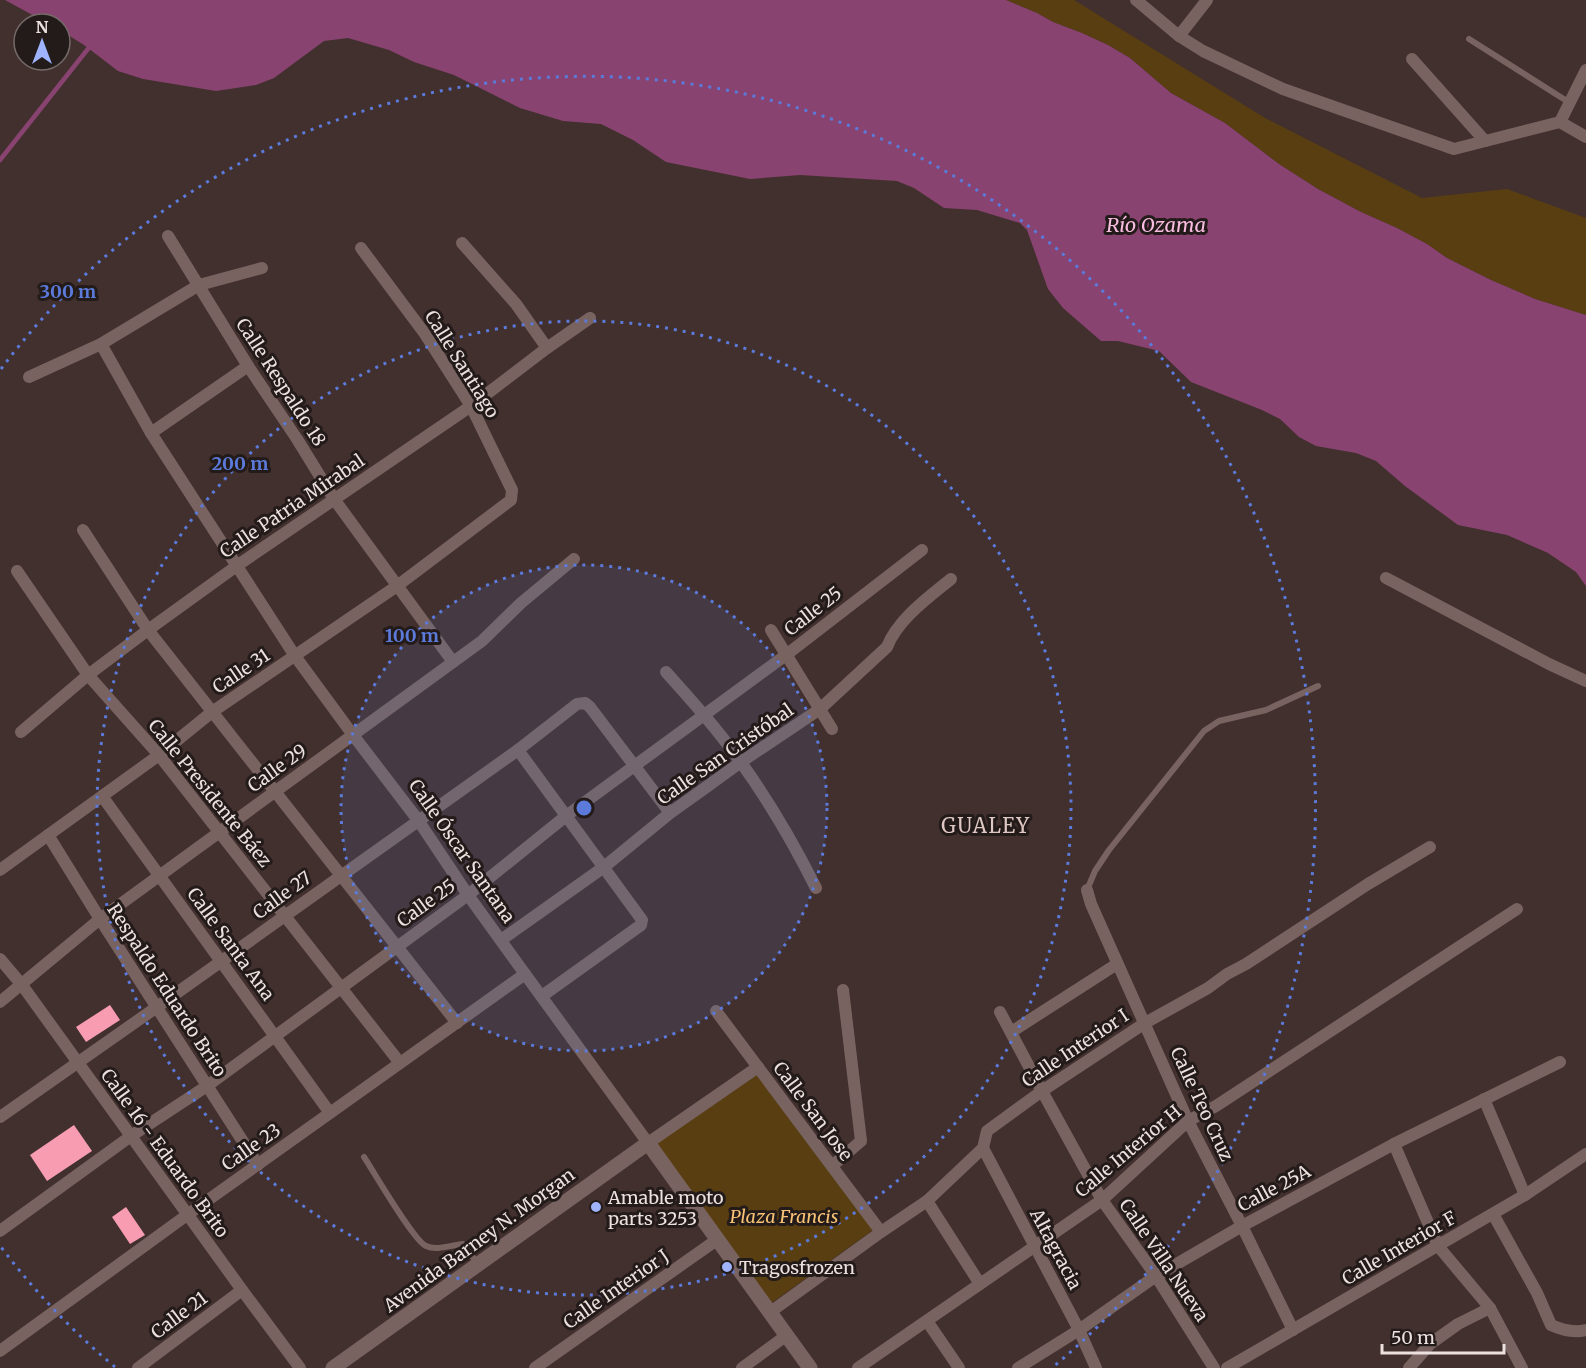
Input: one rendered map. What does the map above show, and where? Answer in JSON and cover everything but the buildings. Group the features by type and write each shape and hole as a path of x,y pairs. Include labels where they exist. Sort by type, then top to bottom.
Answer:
{"street":[{"path":"1179,36 1207,0"},
{"path":"1141,1 1179,36 1203,51 1283,89 1454,149 1560,122 1586,137"},
{"path":"1412,59 1485,141"},
{"path":"1560,122 1586,70"},
{"name":"Calle Respaldo 18","path":"168,236 248,366 334,498 453,662"},
{"path":"462,243 516,304 547,348"},
{"name":"Calle Santiago","path":"362,248 425,334 471,406 512,490 511,500 505,505"},
{"path":"29,377 101,344 199,285 262,268"},
{"name":"Calle Patria Mirabal","path":"21,732 88,675 148,630 334,498 471,406 590,318"},
{"name":"Calle Óscar Santana","path":"101,344 152,433 295,656 418,820 468,895 810,1368"},
{"path":"152,433 248,366"},
{"name":"Calle 31","path":"0,870 159,755 212,712 398,586 505,505"},
{"path":"82,530 148,630 457,1023"},
{"name":"Calle 25","path":"0,1231 131,1136 207,1086 468,895 566,816 786,655 922,550"},
{"name":"Calle 29","path":"0,1002 100,919 482,641 521,603 574,559"},
{"name":"Calle Presidente Báez","path":"17,571 88,675 159,755 400,1063"},
{"path":"1386,578 1549,664 1586,681"},
{"name":"Calle San Cristóbal","path":"501,940 604,867 670,813 741,762 820,710 887,647 891,637 919,605 951,579"},
{"path":"771,630 832,729"},
{"path":"666,672 741,762 801,858 816,888"},
{"name":"Calle 27","path":"0,1117 518,750 577,704 585,703 590,706 634,766"},
{"path":"518,750 642,920 641,925 542,996"},
{"path":"634,766 670,813"},
{"name":"Calle Santa Ana","path":"102,796 330,1113"},
{"name":"Respaldo Eduardo Brito","path":"48,835 258,1165"},
{"name":"Calle Interior I","path":"770,1313 927,1201 983,1148 987,1131 1042,1091 1145,1023 1208,988 1368,884 1430,847"},
{"name":"Calle Teo Cruz","path":"1088,890 1091,904 1188,1122 1293,1330"},
{"name":"Calle Interior H","path":"858,1368 1102,1200 1188,1122 1226,1100 1517,909"},
{"name":"Calle 16 - Eduardo Brito","path":"0,959 22,985 300,1368"},
{"path":"1011,1032 1117,964"},
{"name":"Calle 23","path":"0,1352 187,1215 525,974"},
{"path":"832,1166 861,1141 843,990"},
{"name":"Calle San Jose","path":"716,1011 881,1232"},
{"name":"Calle Villa Nueva","path":"1000,1012 1102,1200 1156,1276 1214,1368"},
{"name":"Calle 25A","path":"1018,1368 1079,1330 1156,1276 1242,1226 1394,1144 1560,1062"},
{"path":"648,1143 758,1067"},
{"path":"1484,1099 1526,1195"},
{"name":"Avenida Barney N. Morgan","path":"333,1368 648,1143"},
{"path":"1394,1144 1438,1246 1490,1308 1522,1368"},
{"name":"Altagracia","path":"983,1148 1079,1330 1096,1368"},
{"name":"Calle Interior F","path":"1227,1368 1526,1195 1586,1154"},
{"path":"927,1201 981,1284"},
{"path":"1492,1214 1537,1293 1551,1325 1563,1330 1586,1330"},
{"name":"Calle Interior J","path":"535,1368 717,1239"},
{"name":"Calle 21","path":"138,1368 242,1290"},
{"path":"1409,1368 1430,1344 1458,1324 1490,1308"},
{"path":"927,1321 958,1368"},
{"path":"742,1368 787,1335"}],"lane":[{"path":"1469,39 1570,103"},
{"path":"1088,890 1095,871 1108,850 1204,731 1219,721 1266,710 1317,686"},
{"path":"364,1156 411,1231 424,1245 435,1248 463,1244 478,1264"}],"green space":[{"path":"1006,0 1074,0 1265,118 1422,198 1507,189 1586,218 1586,315 1535,299 1491,280 1447,258 1397,228 1318,189 1279,164 1225,123 1171,93 1130,58 1108,45"},
{"name":"Plaza Francis","path":"757,1075 873,1230 770,1304 656,1144"}],"water":[{"name":"Río Ozama","path":"5,0 1006,0 1108,45 1130,58 1171,93 1225,123 1279,164 1318,189 1397,228 1447,258 1491,280 1535,299 1586,315 1586,586 1576,572 1548,553 1507,535 1458,525 1405,486 1376,461 1356,453 1316,446 1299,437 1280,419 1191,382 1159,351 1118,341 1101,341 1063,308 1048,289 1027,230 1020,223 977,210 944,208 914,188 897,181 800,175 750,179 666,162 633,140 601,124 563,121 520,108 454,75 414,62 389,50 348,38 324,41 274,78 256,85 216,91 143,79 118,71 72,38 72,12 27,12"}],"waterway":[{"path":"0,160 91,45"}],"place":[{"name":"Amable moto parts 3253","path":"596,1207"},
{"name":"Tragosfrozen","path":"727,1267"}],"district":[{"name":"GUALEY","path":"986,825"}]}
